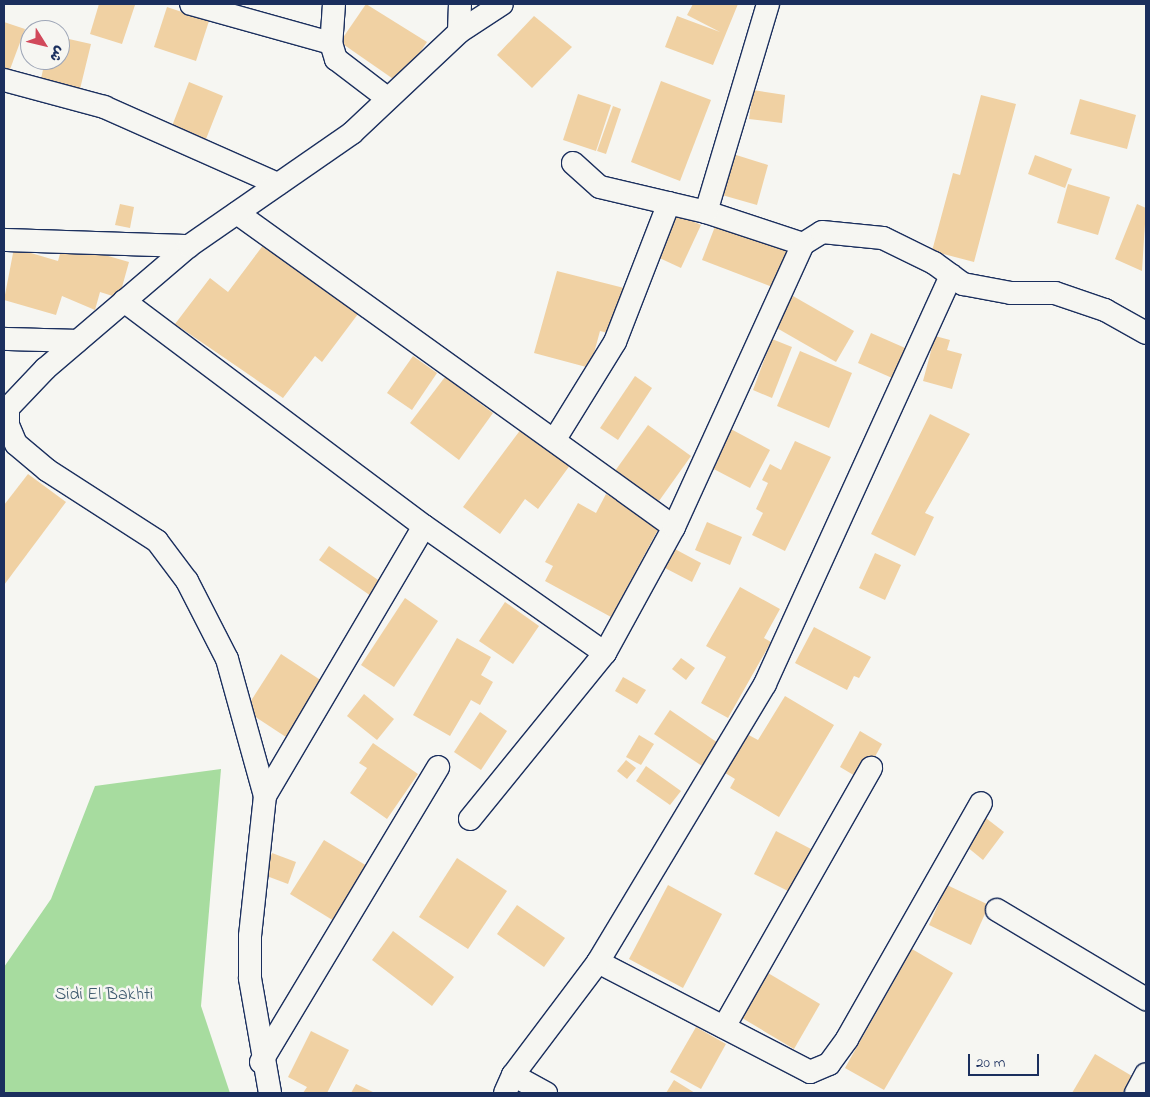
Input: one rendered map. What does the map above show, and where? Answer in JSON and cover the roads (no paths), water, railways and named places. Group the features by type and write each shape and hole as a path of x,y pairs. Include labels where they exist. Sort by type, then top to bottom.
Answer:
{"street":[{"path":"191,4 331,43"},
{"path":"334,4 331,43 336,59 351,74 387,98"},
{"path":"459,32 460,4"},
{"path":"270,1093 261,1062 250,978 250,936 265,796 227,659 188,581 157,542 47,470 10,451 6,408 77,341 189,246 352,133 459,32 502,4"},
{"path":"706,212 768,4"},
{"path":"4,80 104,107 278,184"},
{"path":"573,163 600,187 706,212 803,244"},
{"path":"555,439 615,342 669,203"},
{"path":"237,212 555,439 674,527"},
{"path":"470,819 605,653 674,527 803,244 822,232 883,238 952,275 963,284 1011,293 1055,293 1105,310 1146,333"},
{"path":"4,240 189,246"},
{"path":"546,1093 509,1084 598,962 765,684 952,275"},
{"path":"124,301 424,526 605,653"},
{"path":"4,339 77,341"},
{"path":"265,796 424,526"},
{"path":"261,1062 438,767"},
{"path":"724,1027 871,768"},
{"path":"598,962 810,1072 828,1064 981,803"},
{"path":"997,910 1146,999"},
{"path":"1136,1093 1146,1074"}],"park label":[{"name":"Sidi El Bakhti","path":"104,995"}]}
